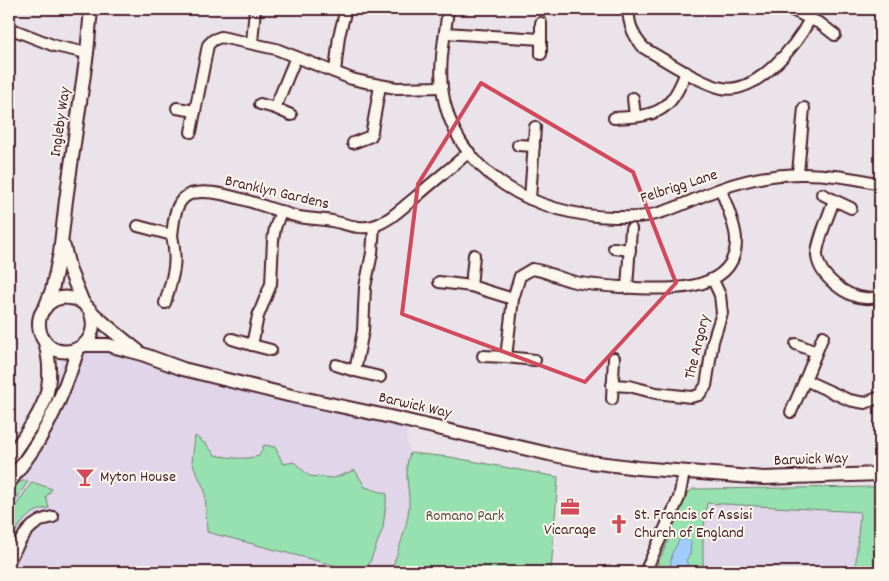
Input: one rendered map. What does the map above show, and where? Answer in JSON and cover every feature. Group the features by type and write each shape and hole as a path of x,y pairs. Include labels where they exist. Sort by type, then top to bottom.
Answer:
{"street":[{"name":"Ingleby Way","path":"45,308 58,269 87,54 91,9"},
{"path":"252,43 255,9"},
{"path":"335,72 339,36 346,9"},
{"name":"Felbrigg Lane","path":"448,9 442,59 442,87 449,116 460,138 476,162 495,180 543,205 577,214 645,216 720,189 767,177 798,174 840,176 880,184"},
{"path":"628,9 629,21 636,39 644,48 686,72 720,88 730,89 746,86 769,70 799,38 810,18"},
{"path":"792,10 821,24 835,35"},
{"path":"541,54 542,23"},
{"path":"9,28 55,46 87,54"},
{"path":"445,33 541,39"},
{"path":"191,132 208,46 213,40 221,37 276,49 352,79 380,86 396,88 442,87"},
{"path":"275,108 296,57"},
{"path":"614,118 656,113 666,107 672,101 686,72"},
{"path":"353,143 371,136 380,86"},
{"path":"633,98 635,116"},
{"path":"260,104 291,115"},
{"path":"178,108 195,111"},
{"path":"798,174 804,108"},
{"path":"530,199 535,127"},
{"path":"518,145 534,146"},
{"path":"355,371 363,331 365,287 372,253 374,226 395,214 469,152"},
{"path":"506,358 512,299 520,276 532,269 586,284 653,290 676,289 713,280 729,263 735,252 736,239 720,189"},
{"name":"Branklyn Gardens","path":"165,304 175,268 175,249 172,235 176,209 186,196 193,193 210,193 242,199 298,217 331,221 362,228 374,226"},
{"path":"822,194 851,208"},
{"path":"834,200 824,226 817,256 825,275 843,290 864,298 880,297"},
{"path":"252,344 258,316 271,284 273,240 281,211"},
{"path":"138,226 172,235"},
{"path":"627,288 631,229"},
{"name":"Ingleby Way","path":"62,239 70,271 86,307"},
{"path":"614,248 630,250"},
{"path":"471,286 474,255"},
{"name":"The Argory","path":"612,385 629,386 656,394 691,397 700,394 706,386 713,341 722,313 720,295 713,280"},
{"path":"439,282 471,286 512,299"},
{"path":"9,458 38,414 48,394 49,359 39,328 41,314 51,302 59,298 76,299 86,307 92,317 93,329 82,347 61,398 39,440 9,483"},
{"name":"Barwick Way","path":"86,307 112,332 142,354"},
{"path":"791,412 823,336"},
{"path":"232,339 271,350"},
{"path":"45,342 57,350 71,351 82,347"},
{"path":"796,344 816,352"},
{"name":"Barwick Way","path":"82,347 108,346 142,354 183,369 288,395 549,454 638,468 764,478 880,474"},
{"path":"483,356 535,360"},
{"path":"612,399 614,358"},
{"path":"336,365 380,378"},
{"path":"805,380 849,400 865,404 880,397"},
{"path":"645,572 679,498 684,472"},
{"path":"9,561 27,531 35,523 53,517"}],"highlighted area":[{"path":"481,83 633,172 676,283 585,382 402,314 418,184"}],"shaded area":[{"path":"92,331 155,360 408,421 406,436 410,453 407,460 409,508 391,572 9,572 9,471 43,420 64,352"},
{"path":"707,503 860,512 855,572 703,572 703,535"}],"green space":[{"path":"195,436 207,445 215,455 226,457 259,456 264,445 275,447 283,464 294,462 309,476 334,478 355,470 365,487 387,494 383,528 366,572 207,532 205,491 192,462"},
{"name":"Romano Park","path":"410,453 450,457 558,477 551,572 391,572 408,515 407,466"},
{"path":"22,481 28,481 9,511 11,490"},
{"path":"32,482 52,489 46,497 49,508 41,509 29,515 20,525 9,543 9,516"},
{"path":"880,487 880,572 855,572 860,512 707,503 703,535 703,572 654,572 672,532 670,531 688,493 693,489"}],"water":[{"path":"680,539 686,539 691,542 690,554 686,560 690,572 675,572 670,569 672,553"}],"place":[{"name":"Myton House","path":"85,477"},
{"name":"Vicarage","path":"570,507"},
{"name":"St. Francis of Assisi Church of England","path":"619,524"}]}
